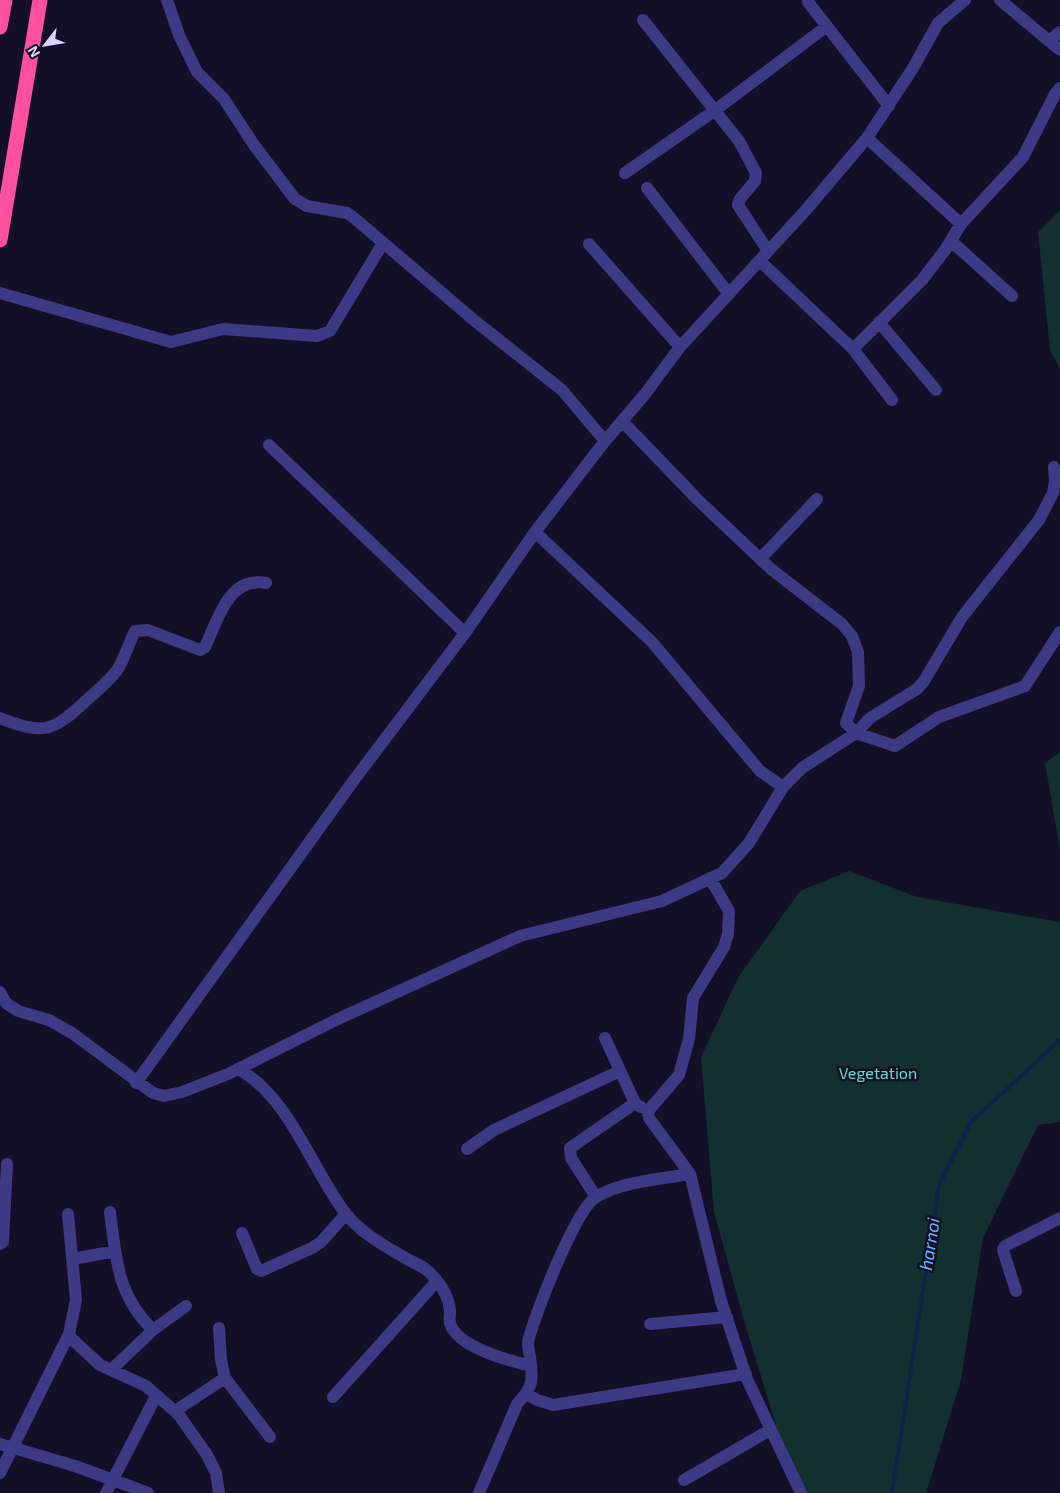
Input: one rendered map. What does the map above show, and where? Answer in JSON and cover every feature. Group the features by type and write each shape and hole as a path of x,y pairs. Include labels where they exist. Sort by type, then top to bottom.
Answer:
{"highway":[{"path":"0,27 5,0"},
{"path":"0,240 40,0"}],"street":[{"path":"166,0 179,35 197,72 224,100 254,145 295,199 307,206 347,213 475,321 562,390 605,441"},
{"path":"136,1083 354,780 465,633 536,532 605,441 680,347 764,256 867,138 914,68 938,23 965,0"},
{"path":"1000,0 1060,50"},
{"path":"808,2 888,106"},
{"path":"643,20 739,141 756,173 755,181 740,199 738,205 764,256 853,349 892,400"},
{"path":"625,173 714,110 826,26"},
{"path":"1049,41 1060,32"},
{"path":"853,349 922,280 951,241 961,224 1023,157 1055,94 1060,88"},
{"path":"867,138 961,224"},
{"path":"647,188 729,294"},
{"path":"951,241 1012,296"},
{"path":"0,293 171,342 223,329 317,336 330,331 383,243"},
{"path":"589,244 680,347"},
{"path":"879,322 936,390"},
{"path":"622,421 698,500 760,559 842,624 852,636 858,652 859,686 846,723 856,733 895,746 939,717 1025,686 1060,632"},
{"path":"269,445 465,633"},
{"path":"0,992 6,1003 18,1011 49,1020 72,1033 136,1083 153,1093 164,1096 182,1092 238,1069 338,1019 520,936 662,901 722,873 749,843 783,787 802,768 856,733 870,718 917,689 924,681 962,617 1039,520 1053,493 1055,481 1054,467"},
{"path":"760,559 817,499"},
{"path":"536,532 652,642 760,771 783,787"},
{"path":"0,718 34,728 61,724 117,670 136,631 148,630 200,650 205,647 229,597 250,582 266,583"},
{"path":"710,878 730,911 728,934 724,947 693,998 689,1040 679,1075 648,1111 649,1118 690,1174 727,1317 746,1374 800,1493"},
{"path":"604,1038 635,1103 648,1111"},
{"path":"238,1069 256,1081 282,1111 346,1214 378,1242 428,1271 437,1281 449,1300 450,1323 454,1331 468,1343 503,1360 531,1366"},
{"path":"467,1149 494,1130 620,1071"},
{"path":"596,1197 571,1158 570,1148 635,1103"},
{"path":"0,1244 3,1242 7,1164"},
{"path":"479,1493 517,1404 527,1394 533,1380 528,1344 544,1292 581,1216 596,1197 642,1182 690,1174"},
{"path":"110,1212 115,1251 126,1295 141,1318 154,1330"},
{"path":"0,1474 6,1446 69,1334 76,1300 68,1214"},
{"path":"242,1233 257,1269 261,1270 312,1248 321,1242 346,1214"},
{"path":"1016,1290 1003,1250 1005,1246 1060,1218"},
{"path":"73,1259 115,1251"},
{"path":"333,1397 437,1281"},
{"path":"111,1370 154,1330 186,1306"},
{"path":"650,1324 727,1317"},
{"path":"218,1328 225,1378 270,1437"},
{"path":"69,1334 76,1344 100,1365 146,1386 175,1411 207,1455 216,1474 219,1493"},
{"path":"527,1394 537,1400 553,1405 746,1374"},
{"path":"175,1411 225,1378"},
{"path":"106,1493 156,1396"},
{"path":"684,1480 770,1430"},
{"path":"6,1446 76,1466 148,1493"}],"green space":[{"path":"1060,210 1060,369 1050,350 1038,232"},
{"path":"1060,752 1060,850 1045,763"},
{"name":"Vegetation","path":"849,871 917,897 1060,922 1060,1122 1038,1125 983,1238 961,1380 926,1493 807,1493 783,1448 745,1324 714,1212 701,1057 739,976 800,891"}],"waterway":[{"name":"harnoi","path":"892,1493 939,1185 971,1122 1060,1040"}]}
